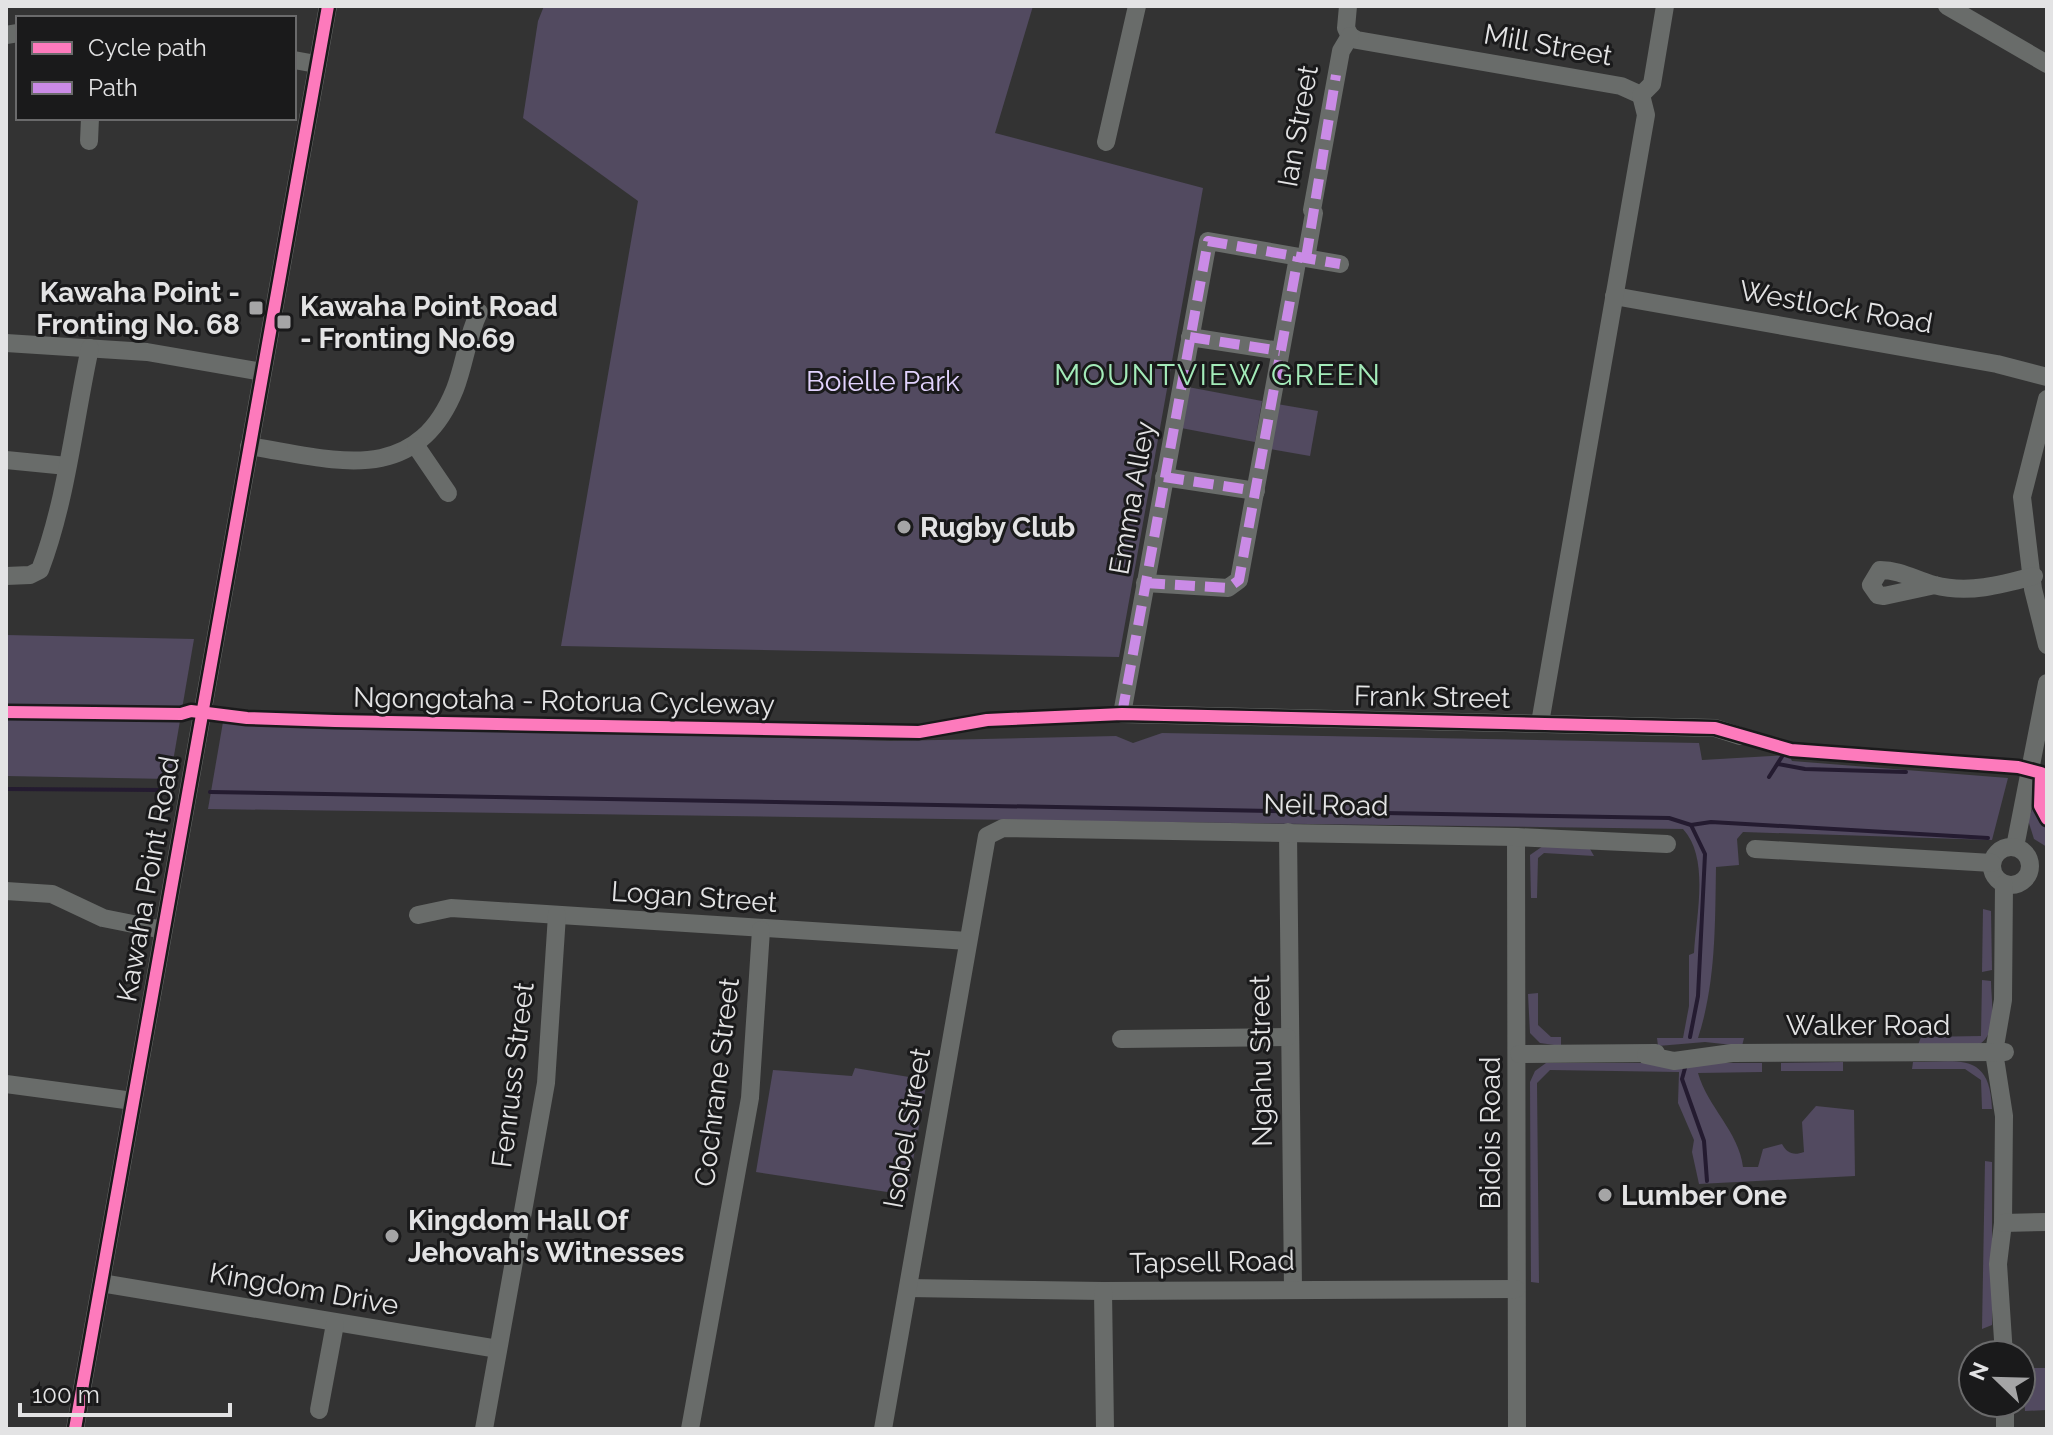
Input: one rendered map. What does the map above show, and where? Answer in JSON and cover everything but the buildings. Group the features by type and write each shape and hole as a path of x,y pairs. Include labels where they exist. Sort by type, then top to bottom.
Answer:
{"street":[{"name":"Kawaha Point Road","path":"75,1429 328,6"},
{"path":"1106,142 1137,6"},
{"name":"Ian Street","path":"1145,583 1235,586 1239,580 1280,351 1302,258 1336,75 1341,51 1350,36 1346,28 1348,6"},
{"name":"Frank Street","path":"1540,723 1646,115 1641,95 1652,84 1665,6"},
{"path":"1947,6 2047,64"},
{"name":"Mill Street","path":"1350,36 1357,40 1621,86 1641,95"},
{"path":"296,60 316,64"},
{"path":"89,141 90,120"},
{"name":"Emma Alley","path":"1122,714 1208,241 1302,258"},
{"path":"1302,258 1340,264"},
{"name":"Westlock Road","path":"1614,296 1997,364 2047,377"},
{"path":"249,446 342,462 370,462 416,446 436,422 456,388 468,335 479,312"},
{"path":"1190,337 1280,351"},
{"path":"6,343 147,352 261,378"},
{"path":"6,576 30,575 40,570 67,466 90,348"},
{"path":"2046,638 2033,589 2034,576 2022,497 2047,399"},
{"path":"416,446 448,493"},
{"path":"6,460 67,466"},
{"path":"1164,477 1256,491"},
{"path":"1935,585 1981,589 2034,576"},
{"path":"2015,847 2047,683"},
{"name":"Frank Street","path":"1122,714 1715,728 1740,736"},
{"name":"Neil Road","path":"987,836 1003,828 1516,837 1667,844"},
{"name":"Ngahu Street","path":"1288,832 1287,1037 1293,1289"},
{"name":"Isobel Street","path":"883,1429 987,836"},
{"name":"Bidois Road","path":"1516,837 1519,1054 1517,1429"},
{"path":"2004,884 2023,881 2038,863 2015,847 2001,849 1992,863 1994,875 2004,884 2003,1000 1999,1052 2004,1116 2003,1223 2010,1285 2004,1339"},
{"path":"1755,849 1992,863"},
{"path":"6,891 52,894 103,918 163,930"},
{"name":"Logan Street","path":"418,915 451,908 968,941"},
{"name":"Fenruss Street","path":"484,1429 546,1083 557,915"},
{"name":"Cochrane Street","path":"690,1429 750,1098 761,930"},
{"path":"1121,1039 1287,1037"},
{"name":"Walker Road","path":"1519,1054 1646,1055 1674,1061 1732,1053 1999,1052"},
{"path":"6,1084 133,1101"},
{"path":"2003,1223 2047,1222"},
{"name":"Kingdom Drive","path":"101,1283 498,1349"},
{"name":"Tapsell Road","path":"908,1288 1103,1291 1516,1289"},
{"path":"1103,1291 1105,1429"},
{"path":"319,1410 335,1324"}],"green space":[{"name":"Boielle Park","path":"544,6 1033,6 995,133 1203,188 1119,657 561,646 638,201 523,118 538,21"},
{"path":"1188,387 1262,401 1255,442 1181,428"},
{"path":"1277,404 1318,411 1310,456 1270,449"},
{"path":"6,635 194,639 170,779 6,776"},
{"path":"223,722 891,741 1116,736 1133,743 1162,733 1699,743 1702,760 1789,755 1792,761 2008,778 1992,840 1743,832 1737,839 1739,865 1716,867 1711,975 1698,1038 1744,1038 1742,1046 1705,1042 1658,1046 1657,1038 1683,1038 1689,1006 1689,955 1694,953 1699,871 1691,841 1683,829 208,809"},
{"path":"2047,772 2047,847 2034,839 2028,820"},
{"path":"1543,846 1590,849 1594,856 1544,853 1538,858 1537,898 1531,898 1530,855"},
{"path":"1983,909 1991,911 1992,970 1982,972"},
{"path":"1982,980 1991,981 1992,1015 1986,1039 1980,1044 1918,1045 1921,1037 1981,1036"},
{"path":"1538,993 1538,1025 1551,1037 1561,1037 1561,1046 1540,1043 1530,1033 1528,994"},
{"path":"1843,1062 1843,1071 1781,1071 1781,1063"},
{"path":"1913,1062 1958,1062 1978,1069 1990,1090 1992,1109 1982,1109 1981,1080 1965,1069 1912,1069"},
{"path":"1546,1063 1762,1063 1762,1072 1698,1073 1708,1097 1736,1142 1743,1167 1758,1167 1763,1149 1782,1144 1791,1153 1804,1152 1802,1122 1816,1106 1854,1110 1855,1176 1699,1184 1692,1152 1694,1140 1678,1103 1679,1072 1550,1070 1537,1083 1539,1283 1531,1282 1530,1082 1535,1071"},
{"path":"855,1068 927,1080 907,1195 756,1172 773,1070 852,1076"},
{"path":"1985,1161 1992,1162 1992,1325 1982,1329"},
{"path":"2037,1368 2047,1368 2047,1410 2037,1410"}],"waterway":[{"path":"1769,777 1783,755"},
{"path":"1778,764 1805,769 1906,772"},
{"path":"6,789 162,790"},
{"path":"210,792 1669,818 1691,825 1705,854 1698,996 1690,1037"},
{"path":"1691,825 1711,822 1988,838"},
{"path":"1685,1068 1682,1079 1704,1141 1707,1181"}],"marked path":[{"path":"1306,258 1336,75"},
{"path":"1122,714 1208,241 1340,264"},
{"path":"1145,583 1228,588 1239,580 1298,257"},
{"path":"1190,337 1280,351"},
{"path":"1164,477 1256,491"}],"cycle path":[{"path":"75,1429 328,6"},
{"name":"Ngongotaha - Rotorua Cycleway","path":"6,712 181,714 191,711 247,718 335,721 919,732 987,720 1122,714 1715,728 1791,750 2018,767 2041,773 2040,806 2047,819"}],"place":[{"name":"Kawaha Point - Fronting No. 68","path":"256,308"},
{"name":"Kawaha Point Road - Fronting No.69","path":"284,322"},
{"name":"Rugby Club","path":"904,527"},
{"name":"Lumber One","path":"1605,1195"},
{"name":"Kingdom Hall Of Jehovah's Witnesses","path":"392,1236"}],"district":[{"name":"MOUNTVIEW GREEN","path":"1218,374"}]}
